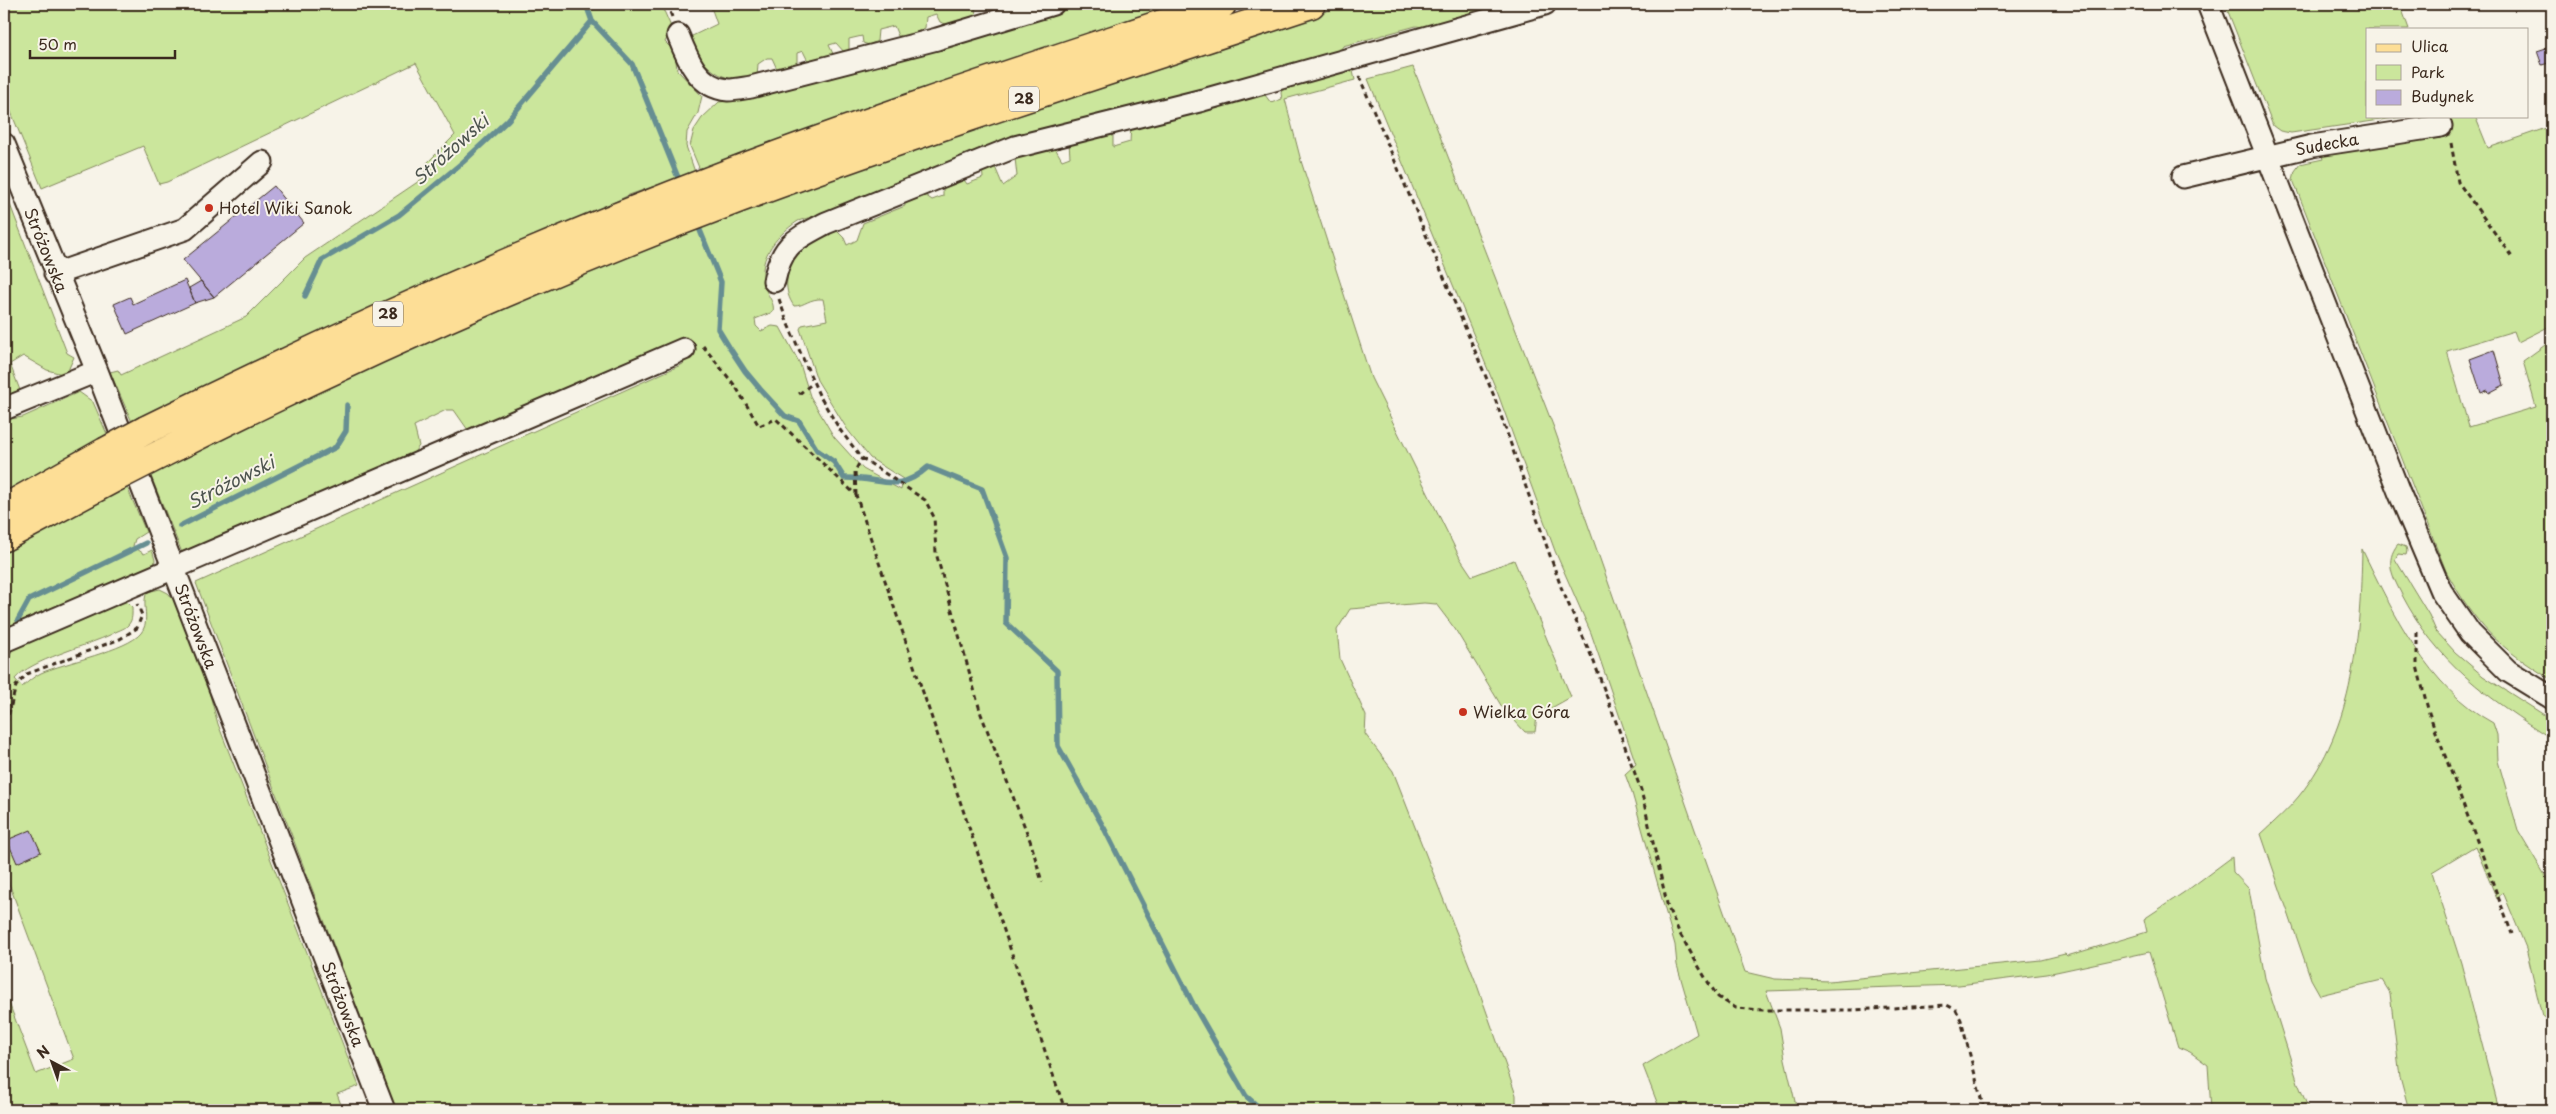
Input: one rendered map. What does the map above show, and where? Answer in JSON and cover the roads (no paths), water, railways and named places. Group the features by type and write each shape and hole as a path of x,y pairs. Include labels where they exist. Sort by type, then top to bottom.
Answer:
{"main road":[{"name":"28","path":"4,509 146,430 412,303 634,210 726,174 883,117 1222,4"},
{"name":"28","path":"4,537 118,476 272,399 399,340 647,234 919,134 1311,4"}],"street":[{"path":"678,35 688,62 704,80 727,90 751,87 937,39 1053,4"},
{"path":"774,281 778,264 787,246 806,234 826,223 1015,147 1203,100 1545,4"},
{"path":"2208,4 2441,592 2470,633 2508,671 2552,698"},
{"name":"Sudecka","path":"2183,177 2267,155 2441,126"},
{"name":"Stróżowska","path":"5,149 97,371 384,1110"},
{"path":"56,274 185,229 262,162"},
{"path":"4,641 684,349"},
{"path":"4,409 97,371"}],"waterway":[{"name":"Stróżowski","path":"305,296 322,260 399,215 463,162 508,120 592,21 586,4"},
{"path":"592,21 632,64 681,185"},
{"path":"697,223 721,282 718,329 745,371 760,389 785,416 799,421 817,450 834,462 844,478 898,483 917,475 928,467 982,489 1007,558 1006,623 1057,671 1058,746 1104,828 1193,1004 1246,1096 1262,1110"},
{"name":"Stróżowski","path":"180,526 336,447 346,431 347,405"},
{"name":"Stróżowski","path":"18,620 29,600 146,543"}],"place":[{"name":"Hotel Wiki Sanok","path":"209,208"},
{"name":"Wielka Góra","path":"1463,712"}]}
